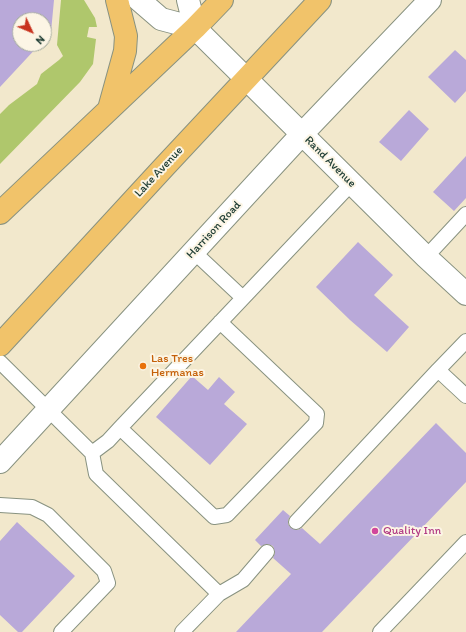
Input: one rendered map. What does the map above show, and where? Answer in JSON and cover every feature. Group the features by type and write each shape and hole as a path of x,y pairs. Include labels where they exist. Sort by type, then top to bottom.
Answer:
{"main road":[{"path":"109,110 125,51 126,36 117,0"},
{"path":"0,213 195,28 222,0"},
{"name":"Lake Avenue","path":"0,345 320,0"}],"street":[{"path":"139,0 161,19 195,28 188,0"},
{"name":"Harrison Road","path":"0,462 302,134 430,0"},
{"name":"Rand Avenue","path":"195,28 426,257 466,294"}],"lane":[{"path":"92,453 108,441 352,184"},
{"path":"426,257 466,214"},
{"path":"194,252 243,298"},
{"path":"120,428 214,517 227,514 316,423 317,414 220,322"},
{"path":"296,522 466,341"},
{"path":"0,362 92,453 96,474 218,594"},
{"path":"438,370 466,396"},
{"path":"0,505 32,507 48,515 104,571 108,583 61,632"},
{"path":"380,632 466,542"},
{"path":"182,632 218,594 243,580 268,552"}],"green space":[{"path":"61,0 84,0 95,18 97,27 89,27 87,37 96,39 93,64 80,82 0,164 0,114 9,105 37,84 41,74 63,56 57,45"}],"building":[{"path":"0,0 54,0 52,21 52,12 12,12 12,52 33,52 0,87"},
{"path":"455,50 466,60 466,91 455,103 428,77"},
{"path":"409,110 429,129 401,161 379,142"},
{"path":"466,156 466,198 454,211 433,192"},
{"path":"358,242 393,275 374,295 409,327 387,352 350,320 316,287"},
{"path":"192,376 208,390 219,377 235,392 224,404 247,424 210,465 156,417"},
{"name":"Quality Inn","path":"436,423 466,453 466,482 322,632 236,632 291,574 273,558 275,553 273,546 268,544 261,546 255,540 283,510 290,516 288,524 291,528 298,530 302,528 320,544"},
{"path":"17,522 75,576 22,632 18,632 0,615 0,541"}],"place":[{"name":"Las Tres Hermanas","path":"143,366"},
{"name":"Quality Inn","path":"375,531"}]}
